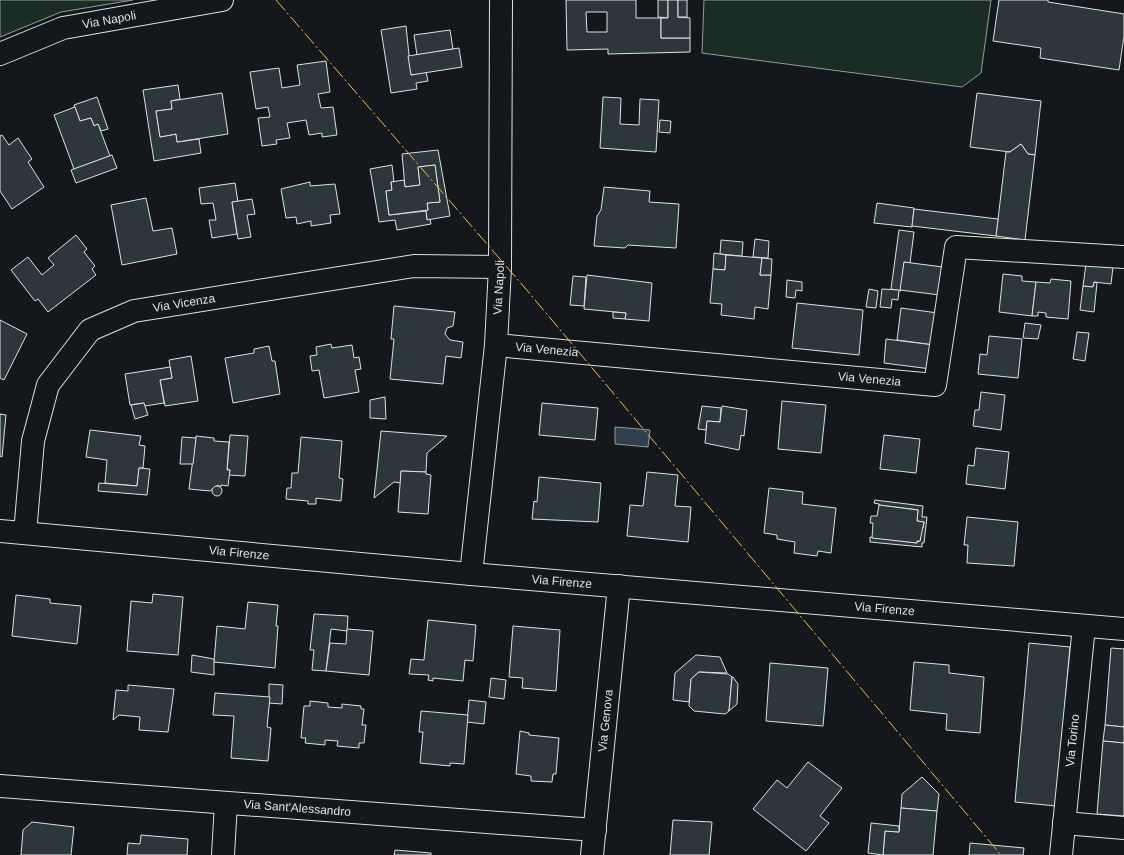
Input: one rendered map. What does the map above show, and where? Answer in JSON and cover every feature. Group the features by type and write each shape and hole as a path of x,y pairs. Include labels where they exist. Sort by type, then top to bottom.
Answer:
{"street":[{"name":"Via Napoli","path":"0,54 63,28 222,0"},
{"name":"Via Napoli","path":"471,574 496,345 500,267 501,0"},
{"name":"Via Venezia","path":"496,345 935,385 956,247 1124,257"},
{"name":"Via Vicenza","path":"25,533 32,441 48,385 90,330 134,311 414,266 500,267"},
{"name":"Via Firenze","path":"0,531 471,574 1124,629"},
{"name":"Via Genova","path":"592,855 619,586"},
{"name":"Via Torino","path":"1061,855 1084,626"},
{"name":"Via Sant'Alessandro","path":"0,786 595,830"},
{"path":"223,855 226,803"},
{"path":"1064,823 1124,828"}],"green space":[{"path":"0,0 133,0 61,12 0,37"},
{"path":"704,0 991,0 981,73 962,87 702,53"}],"water":[{"path":"615,427 650,430 648,447 615,444"}],"building":[{"path":"566,0 636,0 636,18 661,18 661,38 690,38 690,52 608,54 608,49 567,50","holes":["586,12 607,12 607,32 587,32"]},
{"path":"658,0 668,0 668,18 658,17"},
{"path":"668,0 678,0 678,17 690,18 690,38 661,38 661,18 668,18"},
{"path":"678,0 687,0 687,17 678,17"},
{"path":"999,0 1048,0 1048,2 1124,14 1124,36 1119,70 1040,58 1041,48 993,41"},
{"path":"406,26 411,75 426,72 428,81 416,83 417,89 391,93 381,30"},
{"path":"450,30 453,49 417,55 414,35"},
{"path":"459,48 462,67 411,75 408,56"},
{"path":"326,61 330,92 318,94 321,108 333,107 337,135 322,137 322,133 309,135 306,120 287,123 290,138 276,140 277,144 262,146 258,118 270,117 268,107 256,109 250,72 279,68 282,88 300,85 297,65"},
{"path":"178,85 180,99 171,101 172,109 156,111 160,137 176,134 177,142 199,139 201,153 154,161 143,90"},
{"path":"222,93 228,134 177,142 176,134 160,137 156,111 172,109 171,101"},
{"path":"977,93 1041,101 1035,155 1028,154 1021,144 1010,152 970,147"},
{"path":"97,97 108,129 101,131 98,124 94,126 91,118 80,121 74,105"},
{"path":"603,97 621,98 620,124 639,125 640,99 659,100 656,152 600,148"},
{"path":"75,107 80,121 91,118 94,126 98,124 110,156 74,169 54,115"},
{"path":"660,120 671,121 670,133 659,132"},
{"path":"2,135 9,145 18,138 32,159 28,162 44,187 12,209 0,191 0,136"},
{"path":"1021,144 1028,154 1035,155 1025,240 996,236 1006,152 1010,152"},
{"path":"438,150 450,216 427,220 427,203 440,202 435,165 418,167 420,185 405,187 402,154"},
{"path":"112,155 117,168 76,183 71,170"},
{"path":"392,165 394,182 391,182 392,190 386,191 389,215 426,211 427,220 430,219 431,224 397,230 395,220 379,222 370,169"},
{"path":"435,165 440,202 427,203 428,210 389,215 386,191 392,190 391,182 404,180 405,187 420,185 418,167"},
{"path":"310,182 310,186 335,184 340,214 330,215 331,223 311,226 311,221 297,224 296,217 286,218 281,189"},
{"path":"235,183 238,202 232,202 237,234 212,238 209,220 216,220 213,203 201,204 199,188"},
{"path":"604,187 650,191 649,202 679,204 676,248 628,245 625,248 594,246 597,216 601,210"},
{"path":"146,198 153,231 172,228 177,254 122,265 111,205"},
{"path":"252,199 255,214 247,215 251,237 238,239 232,202"},
{"path":"877,203 914,208 912,227 874,223"},
{"path":"914,209 998,219 996,236 912,226"},
{"path":"899,230 914,232 910,263 904,262 901,291 891,289"},
{"path":"76,235 87,249 84,252 95,266 92,269 96,275 48,312 38,299 35,301 11,270 28,257 42,275 54,265 48,258"},
{"path":"755,239 769,241 768,258 753,257"},
{"path":"721,240 743,242 742,256 720,254"},
{"path":"714,253 726,255 725,270 713,269"},
{"path":"726,255 762,258 760,275 771,275 768,309 755,307 754,319 721,315 722,304 710,303 713,269 725,270"},
{"path":"762,258 772,259 771,275 760,275"},
{"path":"904,262 943,267 940,295 900,290"},
{"path":"1086,264 1113,267 1111,284 1094,282 1093,287 1083,286"},
{"path":"1003,274 1022,276 1022,281 1036,282 1032,316 999,312"},
{"path":"587,275 652,283 649,321 625,319 626,313 584,309"},
{"path":"573,276 586,277 584,306 570,305"},
{"path":"1051,279 1071,281 1068,319 1046,317 1046,313 1038,312 1038,316 1032,316 1036,282 1050,283"},
{"path":"787,280 802,282 802,291 796,290 795,298 786,297"},
{"path":"1094,282 1097,283 1094,312 1080,310 1083,286 1093,287"},
{"path":"869,289 878,291 876,308 866,307"},
{"path":"882,289 899,290 898,300 892,299 891,308 880,307"},
{"path":"797,303 863,310 859,355 792,348"},
{"path":"394,306 455,312 453,326 447,328 445,334 450,340 463,342 461,358 446,356 443,384 390,379 394,339 391,339"},
{"path":"901,308 938,313 934,345 897,340"},
{"path":"613,312 626,313 625,319 613,318"},
{"path":"0,320 27,334 4,380 0,378"},
{"path":"1025,323 1041,325 1038,339 1023,338"},
{"path":"1077,332 1089,333 1085,361 1073,359"},
{"path":"989,336 1022,339 1018,378 978,374 980,354 987,355"},
{"path":"886,339 934,345 931,369 884,363"},
{"path":"331,344 332,348 352,345 354,358 359,357 361,369 355,370 359,392 324,398 319,370 312,371 310,356 317,355 316,347"},
{"path":"269,346 272,361 275,361 280,394 233,403 225,358 254,353 254,349"},
{"path":"191,356 198,401 165,406 160,380 172,378 169,360"},
{"path":"170,367 172,378 160,380 164,403 145,406 144,403 130,405 125,374"},
{"path":"981,392 1005,395 1001,430 973,426 975,410 979,410"},
{"path":"385,397 386,419 370,418 370,400"},
{"path":"782,401 826,405 821,453 778,449"},
{"path":"144,403 148,415 135,419 131,405"},
{"path":"542,403 598,408 595,440 539,435"},
{"path":"702,406 721,408 720,422 707,421 706,430 698,429"},
{"path":"722,406 747,410 744,436 741,435 739,450 705,443 707,421 720,422"},
{"path":"0,414 6,415 2,457 0,456"},
{"path":"90,430 141,436 139,445 145,446 143,468 139,468 137,486 105,483 107,460 86,457"},
{"path":"381,431 447,436 427,453 426,472 401,471 401,483 394,482 374,498"},
{"path":"230,435 248,436 245,476 229,475 230,470 227,470"},
{"path":"884,435 920,439 916,473 880,469"},
{"path":"196,436 214,438 214,441 229,442 227,470 230,470 228,486 221,485 221,487 218,485 210,491 189,489"},
{"path":"182,437 196,438 193,464 180,464"},
{"path":"301,437 342,441 339,478 343,479 341,501 316,498 316,504 308,504 308,501 286,499 287,488 291,488 292,473 298,473"},
{"path":"976,448 1009,452 1005,489 966,484 968,465 974,466"},
{"path":"139,468 150,469 147,495 98,491 99,483 137,486"},
{"path":"401,471 426,472 426,474 431,475 428,514 398,512"},
{"path":"647,472 678,475 675,506 691,507 688,542 627,536 630,505 643,506"},
{"path":"539,477 601,483 598,522 532,519 534,501 537,502"},
{"path":"215,486 219,486 222,491 219,496 215,496 212,493 212,489"},
{"path":"769,488 803,492 802,504 836,508 831,553 818,551 817,556 794,553 795,542 777,539 777,535 764,533"},
{"path":"875,500 923,506 922,517 927,517 924,543 922,543 922,547 870,542 870,537 917,543 917,541 920,541 921,528 923,528 924,522 917,521 918,510 879,505 874,503"},
{"path":"879,505 918,510 917,521 924,522 920,541 917,541 917,543 872,538 873,523 870,523 871,516 877,516"},
{"path":"967,517 1018,522 1014,566 967,563 968,545 964,545"},
{"path":"153,594 183,597 178,655 127,651 131,601 152,603"},
{"path":"16,595 50,599 50,603 81,606 77,644 12,636"},
{"path":"248,602 278,605 275,668 214,662 217,626 245,629"},
{"path":"314,614 348,616 347,631 331,629 326,671 312,670 314,650 310,650"},
{"path":"428,620 476,625 473,661 465,660 463,681 433,678 433,681 428,680 429,675 409,674 411,659 424,660"},
{"path":"513,626 560,630 556,691 522,688 523,678 509,677"},
{"path":"347,629 373,631 369,675 326,671 330,643 346,644"},
{"path":"1029,643 1070,647 1056,806 1015,802"},
{"path":"1111,648 1124,649 1124,727 1105,725"},
{"path":"192,655 214,659 214,675 191,672"},
{"path":"696,655 720,657 727,673 699,672 691,679 689,702 673,700 675,673"},
{"path":"914,662 949,665 949,673 984,677 980,733 946,730 947,714 910,710"},
{"path":"770,663 828,668 823,726 766,721"},
{"path":"699,672 728,674 732,677 729,711 725,714 694,711 689,706 691,679"},
{"path":"732,677 738,684 737,704 729,711"},
{"path":"491,678 506,680 504,699 489,697"},
{"path":"269,684 283,685 282,704 269,703"},
{"path":"128,685 174,689 168,732 139,730 140,717 119,715 113,720 116,690 128,691"},
{"path":"215,693 270,697 267,727 271,728 268,761 231,758 234,716 213,715"},
{"path":"469,700 486,702 484,724 467,722"},
{"path":"310,701 328,703 328,707 342,708 342,704 361,706 361,709 364,709 362,725 366,725 364,743 359,743 359,748 337,746 338,741 325,740 325,745 305,743 306,738 301,738 304,706 310,706"},
{"path":"421,711 468,715 464,764 450,763 450,766 420,763 423,732 419,732"},
{"path":"1105,725 1124,727 1124,743 1103,741"},
{"path":"520,731 529,733 529,735 559,738 556,774 553,774 552,782 531,781 531,776 516,774"},
{"path":"1103,741 1124,743 1124,816 1097,814"},
{"path":"808,762 842,788 820,816 829,823 806,851 753,809 777,780 787,788"},
{"path":"922,777 939,794 937,811 901,808 902,794"},
{"path":"901,808 937,811 933,855 883,855 885,831 899,832"},
{"path":"673,820 712,822 709,855 670,855"},
{"path":"32,822 74,827 71,855 21,855 23,830"},
{"path":"871,823 899,826 899,832 885,831 883,855 868,853"},
{"path":"141,835 188,839 187,855 127,855 128,843 140,844"},
{"path":"970,843 1024,848 1023,855 969,855"},
{"path":"395,850 431,853 431,855 394,855"}],"power":[{"path":"276,0 525,288 1001,855"}]}
